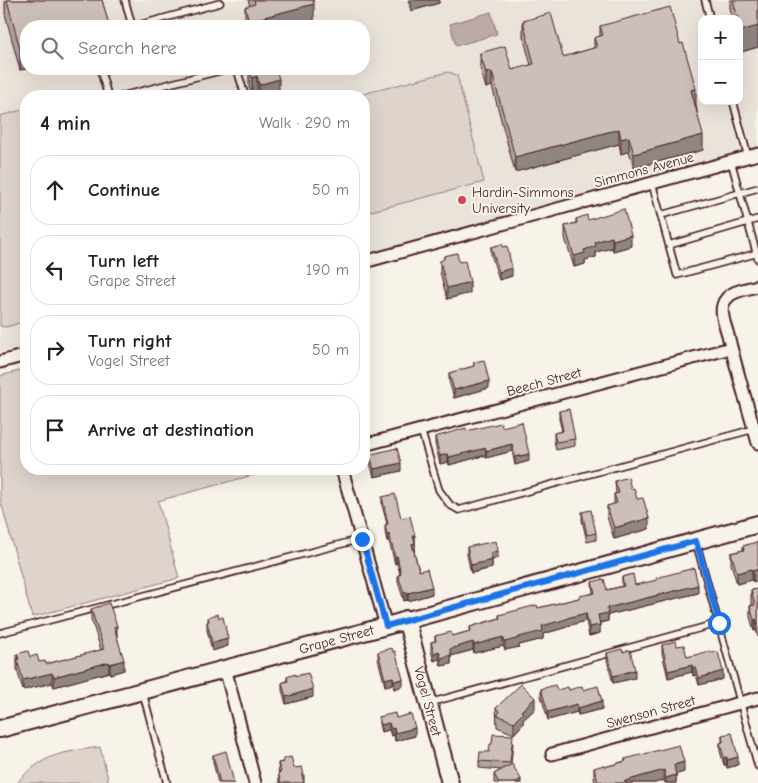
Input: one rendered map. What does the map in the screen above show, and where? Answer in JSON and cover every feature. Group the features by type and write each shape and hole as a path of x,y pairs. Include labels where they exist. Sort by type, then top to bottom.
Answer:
{"street":[{"name":"Simmons Avenue","path":"370,260 753,155"},
{"path":"758,286 733,293 723,304 722,312 758,443"},
{"name":"Beech Street","path":"370,443 731,348"},
{"path":"0,362 20,357"},
{"path":"344,475 386,626"},
{"name":"Grape Street","path":"0,729 758,524"},
{"name":"Vogel Street","path":"406,619 450,783"},
{"path":"225,668 255,783"},
{"name":"Swenson Street","path":"552,754 758,698"}],"lane":[{"path":"125,0 132,20"},
{"path":"705,0 709,15"},
{"path":"156,20 220,3"},
{"path":"102,75 106,90"},
{"path":"145,90 204,75"},
{"path":"239,75 243,90"},
{"path":"734,105 753,155"},
{"path":"652,183 677,275 758,255 731,161"},
{"path":"660,215 758,188"},
{"path":"668,245 758,219"},
{"path":"421,430 440,490 450,505 459,510 754,429"},
{"path":"0,633 362,539"},
{"path":"696,541 758,766"},
{"path":"428,703 719,623"},
{"path":"142,690 167,783"}],"shaded area":[{"name":"Hardin-Simmons University","path":"0,0 758,0 758,146 370,252 370,90 20,90 20,348 0,353"},
{"path":"491,12 497,34 456,46 450,24"},
{"path":"448,72 457,75 484,182 370,211 370,92"},
{"path":"20,111 20,323 6,327 0,326 0,116"},
{"path":"20,371 20,475 253,475 158,501 179,578 32,617 0,498 0,376"},
{"path":"100,747 109,783 17,783 32,768 51,757"}],"building":[{"path":"7,0 102,0 108,20 20,20 20,49"},
{"path":"254,0 313,0 314,4 249,20 245,7 255,4"},
{"path":"733,0 758,0 758,26 743,30 743,15 737,15"},
{"path":"670,7 680,44 683,43 696,89 691,90 703,135 634,154 629,137 621,139 619,129 515,157 492,72 486,73 480,53 505,46 512,70 534,64 523,21 551,13 563,57 597,47 594,38 603,35 600,26"},
{"path":"251,75 278,75 279,79 259,85 257,76 252,78"},
{"path":"624,209 631,235 613,240 612,237 595,242 596,246 584,250 585,253 574,256 565,226 577,223 576,219 587,215 588,220"},
{"path":"502,244 503,247 507,246 512,268 499,272 491,247"},
{"path":"457,253 459,262 465,261 470,282 447,288 440,261 444,259 444,256"},
{"path":"484,360 489,381 454,390 449,373 474,366 474,362"},
{"path":"569,409 575,439 556,442 554,433 563,431 559,411"},
{"path":"522,422 529,454 515,457 512,444 486,451 486,448 449,457 448,454 440,456 435,437 466,428 466,431 501,423 502,427"},
{"path":"397,448 401,463 374,469 370,456 372,454"},
{"path":"628,477 631,489 634,488 637,499 643,498 649,518 614,528 607,506 617,503 614,494 619,493 615,481"},
{"path":"395,494 401,518 410,516 415,536 413,536 415,543 412,544 419,571 427,569 432,587 404,593 398,575 401,574 397,556 395,557 389,533 387,534 385,525 388,524 382,497"},
{"path":"591,510 596,533 587,535 582,512"},
{"path":"496,541 498,551 490,553 492,560 471,565 467,547"},
{"path":"757,542 758,569 737,573 731,553 744,550 743,546"},
{"path":"694,568 698,585 607,608 608,613 598,615 600,625 589,627 586,613 542,626 543,631 505,642 503,637 474,645 473,642 450,649 451,655 441,658 439,651 434,653 431,642 436,641 435,636 451,632 452,636 471,631 470,627 500,618 499,615 537,605 538,608 595,593 592,582 604,579 607,590 624,586 622,577 633,574 635,585"},
{"path":"758,589 758,626 750,606 755,605 751,590"},
{"path":"109,603 117,626 114,627 124,660 110,664 109,662 54,677 52,673 23,680 17,654 28,651 30,657 37,655 39,662 45,661 46,664 104,649 91,609"},
{"path":"218,614 219,618 223,617 228,639 212,643 207,622 209,621 208,617"},
{"path":"676,641 677,646 684,645 687,657 710,651 711,653 718,652 723,671 699,678 696,667 693,668 692,665 668,671 662,645"},
{"path":"392,648 393,652 395,651 403,679 394,681 393,677 385,679 378,652"},
{"path":"622,649 623,652 630,650 635,670 613,676 607,653"},
{"path":"308,673 313,689 286,697 282,683 288,681 287,677"},
{"path":"521,684 535,698 521,711 523,713 514,722 497,715 500,712 496,708"},
{"path":"555,685 557,690 568,687 569,690 582,686 583,690 598,686 602,701 578,708 577,704 548,712 541,689"},
{"path":"395,713 396,718 411,714 415,728 395,733 394,728 391,729 389,723 381,725 379,717"},
{"path":"732,733 738,757 727,760 727,757 724,758 720,743 723,742 722,735"},
{"path":"493,734 513,735 510,763 479,761 480,752 489,752"},
{"path":"679,745 684,762 674,765 676,775 666,778 664,770 625,781 625,783 598,782 594,768 604,765 605,767 626,761 625,759"},
{"path":"226,751 234,783 220,783 213,755"},
{"path":"291,757 294,768 302,767 304,783 281,783 278,773 281,772 278,763 284,762 283,759"},
{"path":"512,764 521,779 515,783 499,783 494,774"}],"place":[{"name":"Hardin-Simmons University","path":"462,200"}],"route":[{"path":"362,539 386,626 696,541 719,623"}]}
